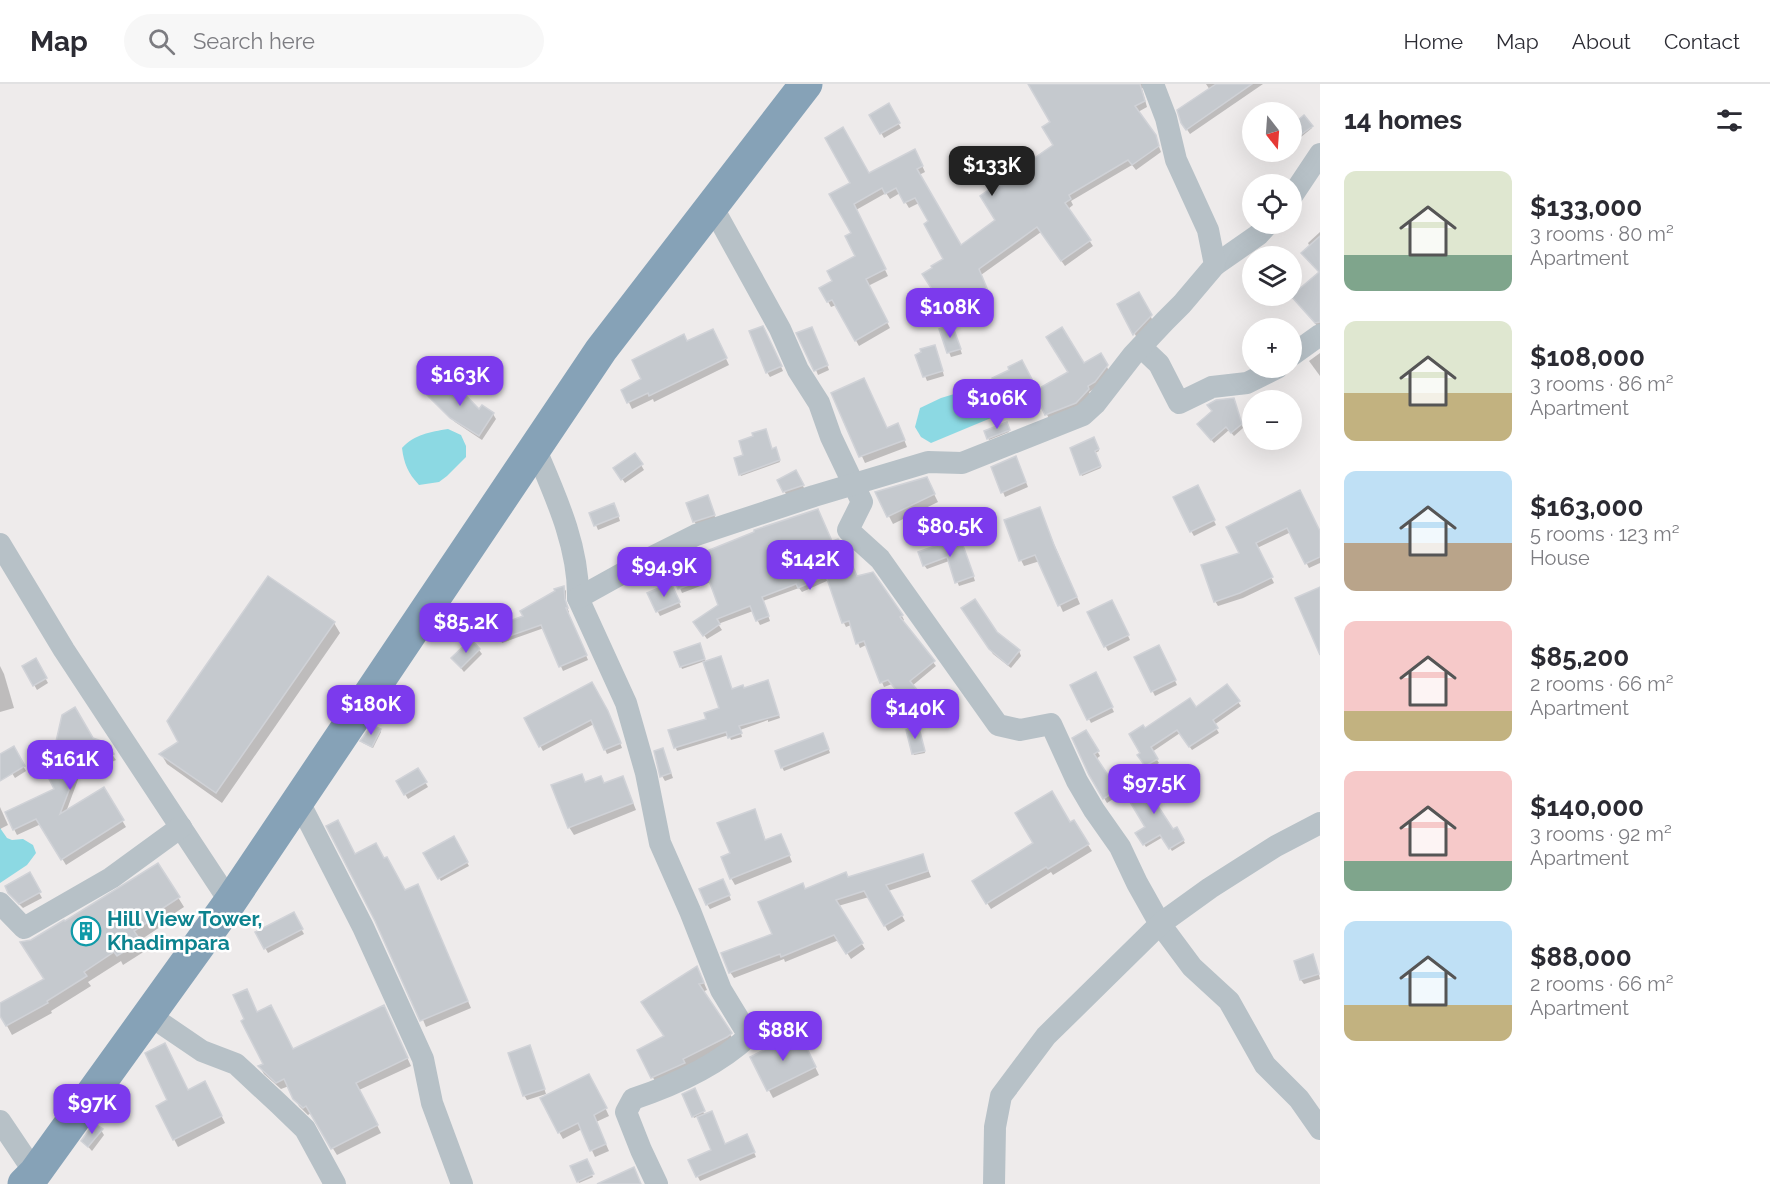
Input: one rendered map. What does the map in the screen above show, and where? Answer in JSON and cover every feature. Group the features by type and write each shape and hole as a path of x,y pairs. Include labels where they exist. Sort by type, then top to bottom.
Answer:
{"highway":[{"path":"30,1178 230,902 601,350 806,84"}],"street":[{"path":"1154,84 1166,118 1176,160 1208,230 1215,265"},
{"path":"1302,181 1320,154"},
{"path":"712,206 780,329 798,370 819,403 831,437 862,502 848,530 880,559 998,725 1020,730 1051,724 1077,781 1120,847 1160,924 1192,967 1229,1001 1265,1065 1299,1099 1320,1129"},
{"path":"578,598 652,556 696,535 777,507 928,462 962,463 1083,415 1215,265 1259,234"},
{"path":"1302,348 1320,335"},
{"path":"1141,347 1159,364 1179,403 1212,387 1247,383 1257,378"},
{"path":"535,448 563,512 578,580 578,598 626,704 646,773 660,843 721,990 749,1036 733,1051 672,1086 633,1100 626,1112 657,1184"},
{"path":"0,544 64,650 230,902"},
{"path":"298,800 363,927 423,1059 432,1103 462,1184"},
{"path":"994,1184 994,1127 1001,1096 1046,1036 1160,924 1266,852 1320,823"},
{"path":"0,903 24,928 111,878 181,827"},
{"path":"149,1015 202,1051 236,1064 305,1129 335,1184"},
{"path":"0,1121 30,1178"}],"water":[{"path":"974,388 988,400 991,418 931,443 921,437 915,427 920,408 941,398"},
{"path":"448,429 461,435 466,446 466,457 439,482 419,485 407,468 402,448 418,437"},
{"path":"0,828 7,838 23,839 33,845 36,853 27,865 0,883"}],"building":[{"path":"1028,84 1140,84 1145,101 1135,106 1156,135 1159,146 1132,165 1128,160 1069,195 1071,199 1065,203 1091,240 1061,261 1037,227 979,269 989,293 946,311 922,274 943,259 924,224 928,221 915,198 904,203 896,188 885,194 882,188 854,204 886,269 866,279 888,322 855,341 832,300 827,302 819,288 832,281 827,271 855,256 845,236 851,233 829,194 850,183 825,138 843,127 869,173 915,149 923,166 917,169 961,245 995,220 980,196 1053,145 1042,127 1050,122"},
{"path":"1216,84 1252,84 1186,130 1177,110"},
{"path":"889,103 900,123 880,134 869,115"},
{"path":"1304,115 1313,126 1302,134 1302,117"},
{"path":"1320,236 1320,322 1315,323 1300,306 1302,306 1302,287 1319,272 1302,252"},
{"path":"1139,292 1152,315 1133,335 1117,304"},
{"path":"952,324 961,349 947,353 939,329"},
{"path":"763,326 782,366 766,373 749,331"},
{"path":"812,327 828,365 814,371 796,333"},
{"path":"1062,327 1084,363 1101,353 1108,365 1076,403 1045,415 1034,391 1068,372 1046,337"},
{"path":"713,329 727,358 649,396 648,393 627,403 621,390 641,379 632,360 684,334 687,341"},
{"path":"935,345 943,371 923,377 915,355 921,352 920,349"},
{"path":"1022,360 1036,387 1003,403 992,378 1009,370 1008,367"},
{"path":"447,376 479,409 482,405 494,413 479,436 450,418 427,395"},
{"path":"864,378 887,428 898,423 905,440 859,457 831,393"},
{"path":"1234,398 1242,424 1231,433 1226,427 1211,440 1197,424 1212,411 1207,405 1216,400"},
{"path":"1007,422 1010,430 987,439 984,431"},
{"path":"766,429 772,449 776,447 780,460 739,475 734,458 743,455 739,441 753,436 752,433"},
{"path":"1094,437 1099,449 1095,451 1101,466 1080,475 1070,448"},
{"path":"635,453 643,464 621,480 613,468"},
{"path":"1016,456 1026,482 1001,493 991,467"},
{"path":"796,470 804,485 783,492 777,480"},
{"path":"927,477 935,494 887,517 875,492"},
{"path":"1198,485 1215,520 1190,532 1173,497"},
{"path":"1300,490 1320,531 1320,557 1305,564 1287,528 1256,543 1273,577 1240,593 1214,602 1201,565 1239,553 1226,527"},
{"path":"708,495 715,515 693,522 686,503"},
{"path":"614,503 619,516 594,526 589,513"},
{"path":"1040,507 1077,597 1058,606 1035,555 1019,561 1004,520"},
{"path":"818,509 832,541 838,539 843,544 857,576 873,572 903,615 900,617 935,661 910,681 922,696 910,707 888,680 880,683 864,641 856,644 849,621 842,623 826,576 798,588 796,584 762,597 769,616 756,621 750,606 717,619 720,624 703,636 693,622 718,605 708,578 678,589 672,573 700,563 697,555 754,532 754,530"},
{"path":"960,537 974,576 955,583 947,557 923,566 918,552"},
{"path":"268,576 335,622 216,793 159,754 178,742 167,721"},
{"path":"671,583 680,602 656,612 647,593"},
{"path":"564,586 568,608 566,608 587,655 559,667 541,625 498,640 493,627 523,616 520,611 555,591 554,589"},
{"path":"1320,587 1320,655 1295,598"},
{"path":"975,599 997,632 1020,650 1008,665 989,649 961,608"},
{"path":"1112,600 1129,635 1104,647 1087,612"},
{"path":"471,639 480,649 461,668 451,658"},
{"path":"700,643 705,659 680,667 674,652"},
{"path":"1159,645 1176,680 1151,692 1134,657"},
{"path":"721,656 732,689 743,685 744,688 768,680 779,715 739,726 742,733 728,738 726,732 674,748 668,730 706,719 704,713 719,708 703,662"},
{"path":"36,658 47,678 33,686 22,666"},
{"path":"1096,672 1113,707 1087,720 1070,685"},
{"path":"592,682 608,711 621,743 604,750 591,720 539,747 524,718"},
{"path":"1227,684 1240,701 1213,720 1218,728 1189,747 1177,730 1151,747 1158,759 1145,766 1137,755 1140,753 1129,734 1143,725 1145,728 1190,698 1196,707"},
{"path":"75,707 93,738 104,742 114,754 76,772 60,814 104,787 124,820 61,860 36,819 13,830 5,812 54,789 37,755 55,746 62,715"},
{"path":"918,724 925,751 912,754 906,730"},
{"path":"372,725 381,729 372,747 360,741"},
{"path":"1086,730 1099,751 1094,754 1118,790 1103,799 1072,738"},
{"path":"823,733 829,749 781,768 775,751"},
{"path":"14,746 25,766 0,781 0,754"},
{"path":"663,748 671,773 660,777 654,751"},
{"path":"418,768 427,782 404,795 396,781"},
{"path":"582,774 585,782 601,776 604,783 623,776 633,803 568,828 551,785"},
{"path":"1162,776 1170,790 1154,800 1173,829 1177,827 1184,840 1169,849 1160,835 1143,845 1135,833 1145,827 1127,797"},
{"path":"1052,791 1070,822 1074,820 1089,844 986,904 972,881 1033,843 1015,813"},
{"path":"755,809 765,840 781,834 790,855 730,879 721,857 730,853 717,823"},
{"path":"338,820 355,854 376,843 384,858 387,857 405,890 418,884 468,1001 420,1021 375,921 326,826"},
{"path":"454,836 468,862 438,879 423,853"},
{"path":"923,854 928,871 886,885 903,915 884,926 864,891 836,900 863,943 846,954 834,935 781,957 780,954 729,973 721,953 772,934 758,902 803,883 805,889 846,872 848,877"},
{"name":"Hill View Tower, Khadimpara","path":"158,863 180,897 157,912 159,915 134,931 141,941 117,956 114,952 84,972 87,976 47,1001 48,1003 6,1026 0,1016 0,1003 44,979 20,942 31,940 65,921"},
{"path":"30,872 41,892 19,904 8,893 5,886"},
{"path":"723,879 730,895 706,905 699,889"},
{"path":"294,912 303,929 264,949 255,932"},
{"path":"1313,954 1319,974 1300,980 1294,961"},
{"path":"697,966 704,983 699,984 732,1033 683,1059 685,1063 651,1078 637,1050 664,1036 641,1002"},
{"path":"247,989 257,1012 271,1005 293,1049 384,1005 408,1058 356,1083 378,1125 331,1149 306,1106 303,1108 293,1099 284,1079 276,1083 258,1066 263,1064 241,1021 244,1019 233,995"},
{"path":"799,1032 816,1067 767,1091 750,1057"},
{"path":"165,1043 188,1090 205,1081 222,1116 173,1140 156,1106 167,1100 145,1053"},
{"path":"530,1045 545,1089 523,1096 508,1053"},
{"path":"589,1074 607,1108 594,1115 606,1144 590,1151 578,1123 558,1133 540,1098"},
{"path":"695,1088 705,1111 692,1117 682,1094"},
{"path":"712,1111 725,1144 747,1134 755,1152 696,1177 688,1160 711,1150 697,1117"},
{"path":"94,1123 103,1129 88,1147 81,1141"},
{"path":"587,1159 594,1174 577,1182 570,1166"},
{"path":"634,1167 641,1184 597,1184"}],"place":[{"name":"Hill View Tower, Khadimpara","path":"86,931"}]}
